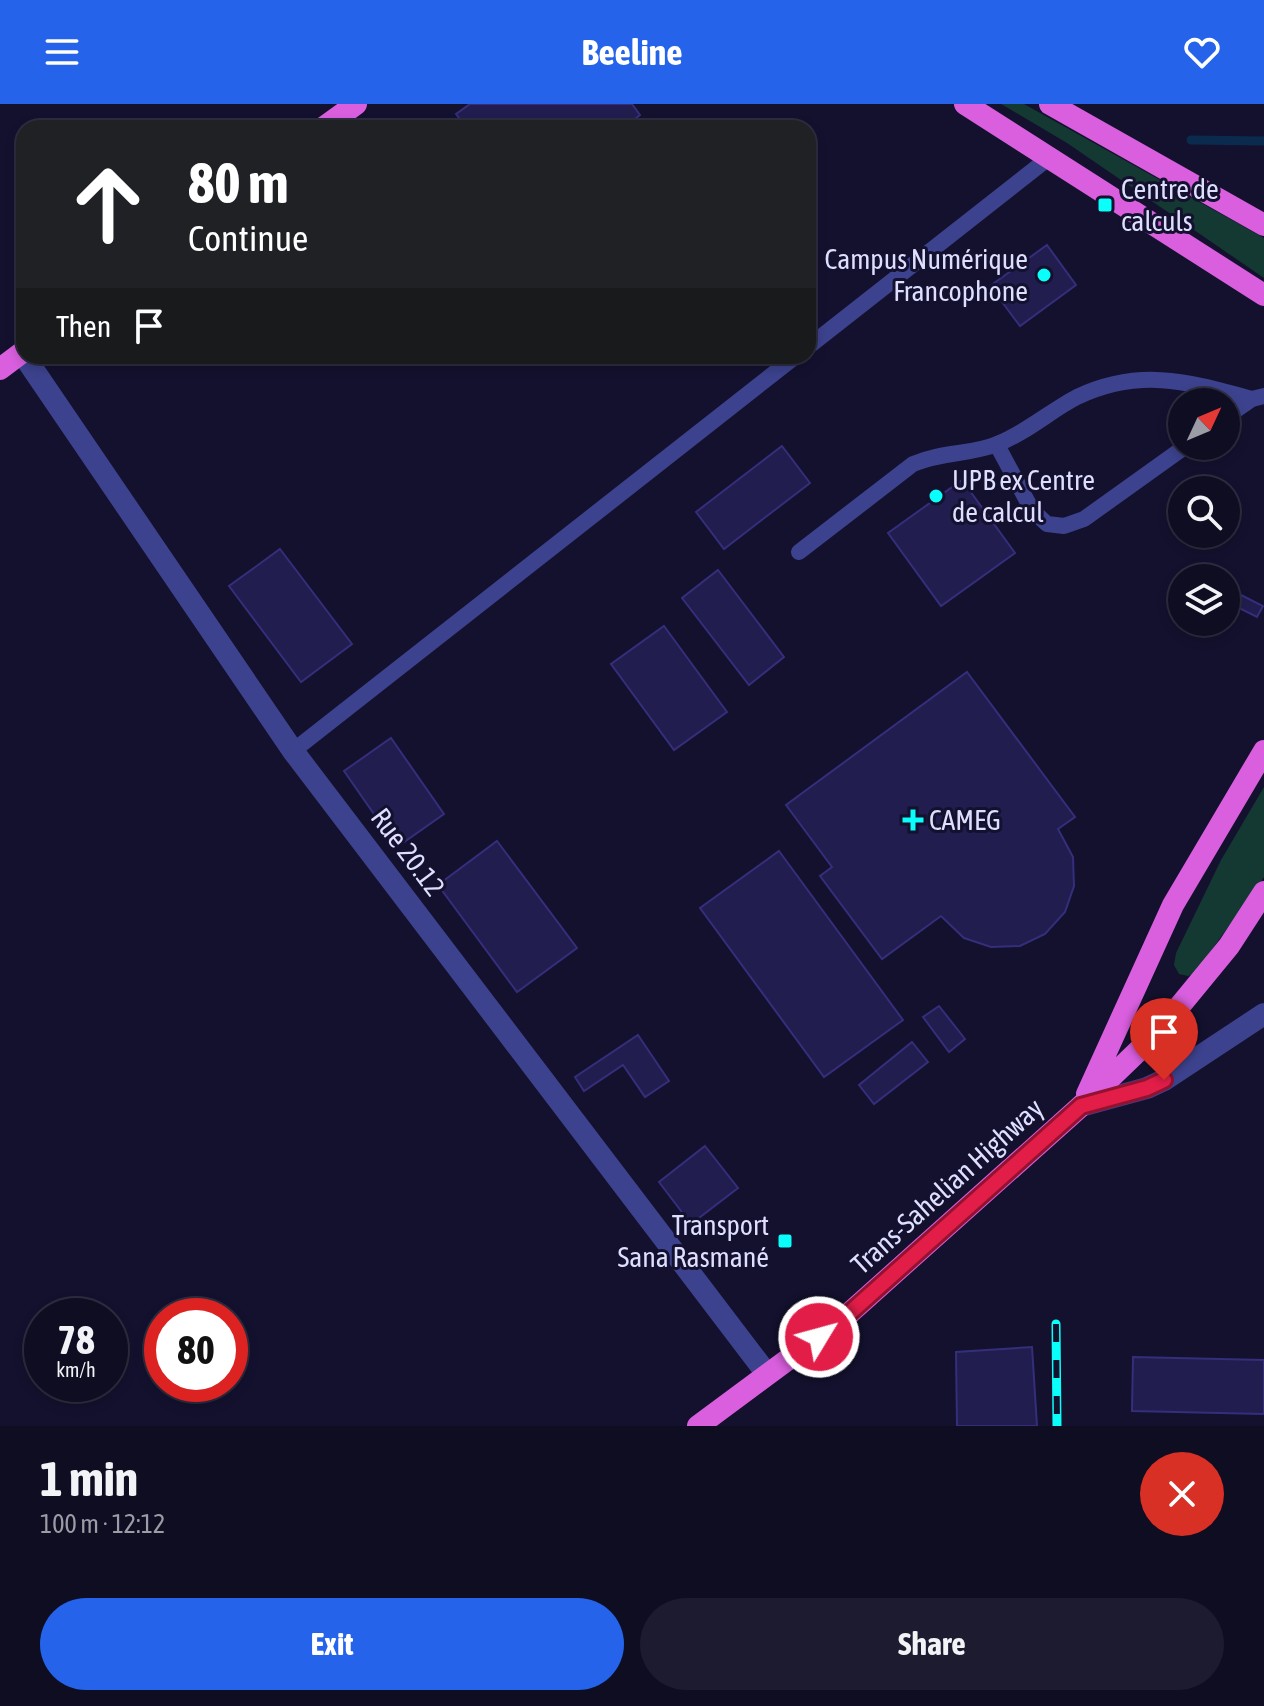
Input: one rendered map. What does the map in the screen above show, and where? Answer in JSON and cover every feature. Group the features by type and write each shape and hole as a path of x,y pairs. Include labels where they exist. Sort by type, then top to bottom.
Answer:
{"highway":[{"path":"334,120 356,104"},
{"path":"965,104 1264,295"},
{"path":"1050,104 1264,225"},
{"path":"1232,206 1264,210"},
{"name":"Trans-Sahelian Highway","path":"1081,1106 1173,905 1264,751"},
{"name":"Trans-Sahelian Highway","path":"698,1426 844,1318 1081,1106 1160,1030 1229,946 1264,892"}],"street":[{"name":"Rue 20.12","path":"31,364 293,751 767,1374"},
{"path":"1081,1106 1147,1088 1164,1080 1264,1014"}],"lane":[{"path":"816,341 1050,157"},
{"path":"293,751 786,364"},
{"path":"799,552 913,464 931,456 997,445 1077,397 1104,387 1132,381 1185,381 1258,398"},
{"path":"1240,409 1258,398"},
{"path":"997,445 1032,510 1047,524 1064,526 1084,519 1168,459"}],"green space":[{"path":"1001,104 1024,104 1264,238 1264,278 1067,143"},
{"path":"1264,787 1264,877 1195,973 1188,976 1179,974 1174,965 1176,953 1221,860"}],"building":[{"path":"470,104 632,104 640,115 633,120 461,120 456,114"},
{"path":"1047,245 1076,285 1020,326 990,286"},
{"path":"782,446 810,483 724,549 696,512"},
{"path":"962,480 1015,553 941,606 888,533"},
{"path":"280,549 352,644 301,682 229,586"},
{"path":"718,570 784,657 749,685 682,598"},
{"path":"1240,597 1263,606 1257,617 1240,608"},
{"path":"664,626 727,712 674,750 611,664"},
{"path":"967,672 1075,817 1058,829 1073,857 1074,886 1065,912 1045,934 1020,946 991,947 964,938 941,916 882,959 820,876 832,867 786,805"},
{"path":"391,738 444,814 397,847 344,771"},
{"path":"497,841 577,948 517,992 438,885"},
{"path":"779,851 903,1020 824,1077 700,908"},
{"path":"939,1006 965,1039 949,1052 923,1017"},
{"path":"638,1035 669,1081 645,1097 623,1065 584,1091 575,1077"},
{"path":"912,1042 928,1062 874,1104 859,1085"},
{"path":"705,1146 738,1188 691,1224 659,1182"},
{"path":"1032,1347 1037,1426 957,1426 956,1352"},
{"path":"1133,1357 1264,1360 1264,1414 1132,1411"}],"waterway":[{"path":"1191,140 1264,141"}],"railway":[{"path":"1056,1324 1057,1426"}],"place":[{"name":"Centre de calculs","path":"1105,205"},
{"name":"Campus Numérique Francophone","path":"1044,275"},
{"name":"UPB ex Centre de calcul","path":"936,496"},
{"name":"CAMEG","path":"913,820"},
{"name":"Transport Sana Rasmané","path":"785,1241"}],"route":[{"path":"819,1337 1081,1106 1147,1088 1164,1080"}]}
